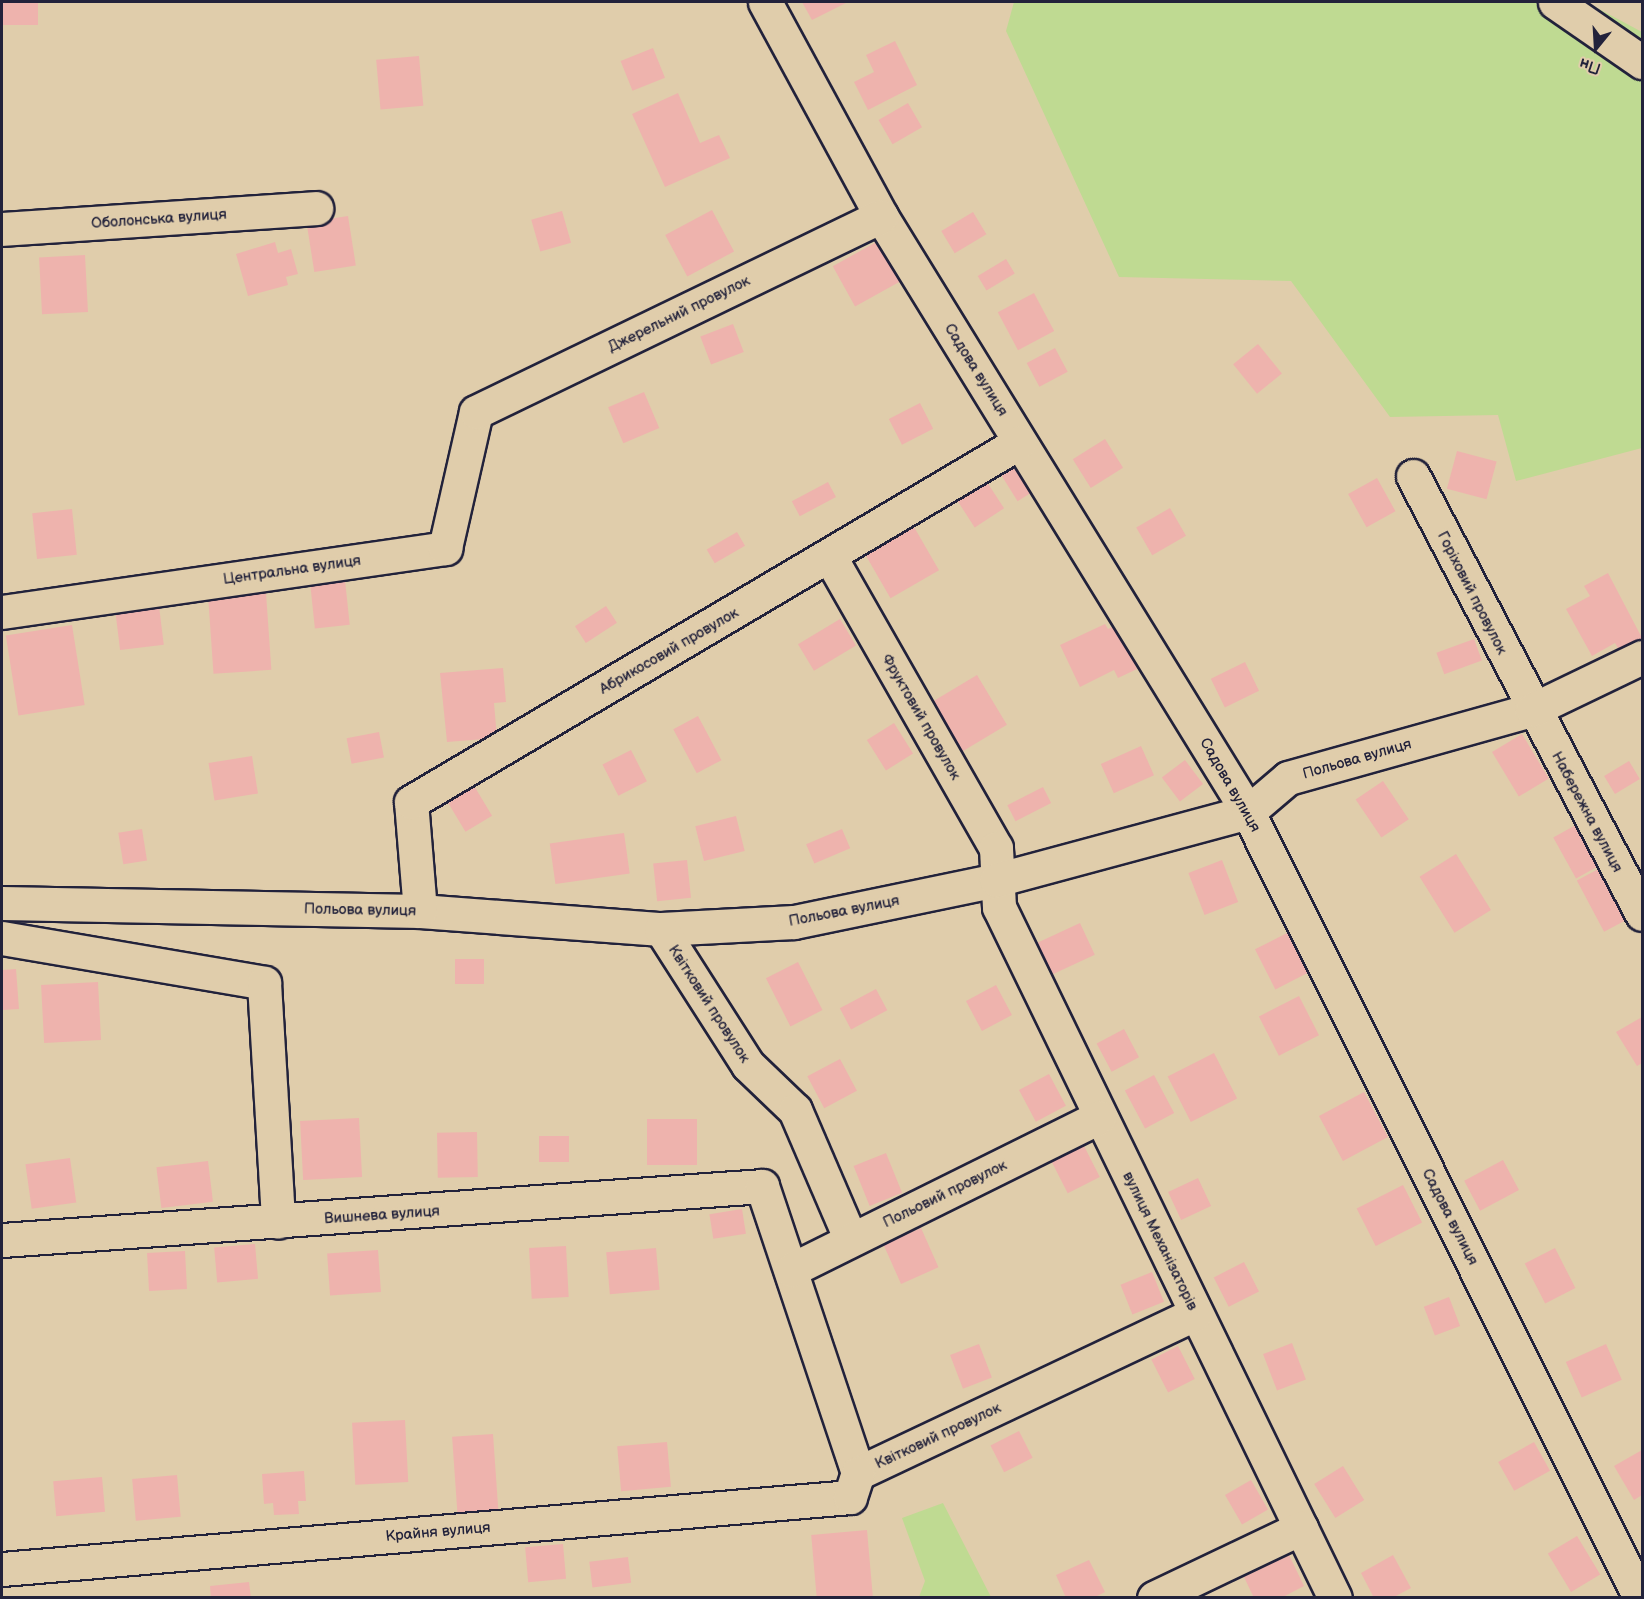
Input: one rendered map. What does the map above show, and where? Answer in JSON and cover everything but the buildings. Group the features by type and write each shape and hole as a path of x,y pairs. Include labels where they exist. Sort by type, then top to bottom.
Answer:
{"street":[{"name":"Садова вулиця","path":"765,2 881,216 1248,812 1640,1598"},
{"path":"1555,2 1642,62"},
{"name":"Оболонська вулиця","path":"2,229 315,208"},
{"name":"Джерельний провулок","path":"476,412 881,216"},
{"name":"Центральна вулиця","path":"2,612 445,548 476,412"},
{"name":"Абрикосовий провулок","path":"420,911 411,801 830,557 1020,442"},
{"name":"Горіховий провулок","path":"1413,476 1532,710"},
{"name":"Фруктовий провулок","path":"830,557 996,848 996,880"},
{"name":"Польова вулиця","path":"2,903 420,911 662,928 794,922 996,880 1248,812 1288,778 1532,710 1642,657"},
{"name":"Набережна вулиця","path":"1532,710 1642,914"},
{"name":"вулиця Механізаторів","path":"996,880 999,907 1099,1117 1335,1598"},
{"name":"Квітковий провулок","path":"662,928 748,1065 795,1110 847,1231"},
{"path":"2,938 264,982 278,1222"},
{"name":"Польовий провулок","path":"791,1270 1099,1117"},
{"name":"Квітковий провулок","path":"762,1186 858,1473 1196,1314"},
{"name":"Вишнева вулиця","path":"2,1240 762,1186"},
{"name":"Крайня вулиця","path":"2,1569 850,1497 858,1473"},
{"path":"1154,1598 1301,1528"}],"green space":[{"path":"1014,2 1586,2 1642,32 1642,448 1516,481 1498,415 1390,417 1291,281 1119,277 1006,31"},
{"path":"943,1503 991,1597 919,1597 925,1581 902,1518"}]}
